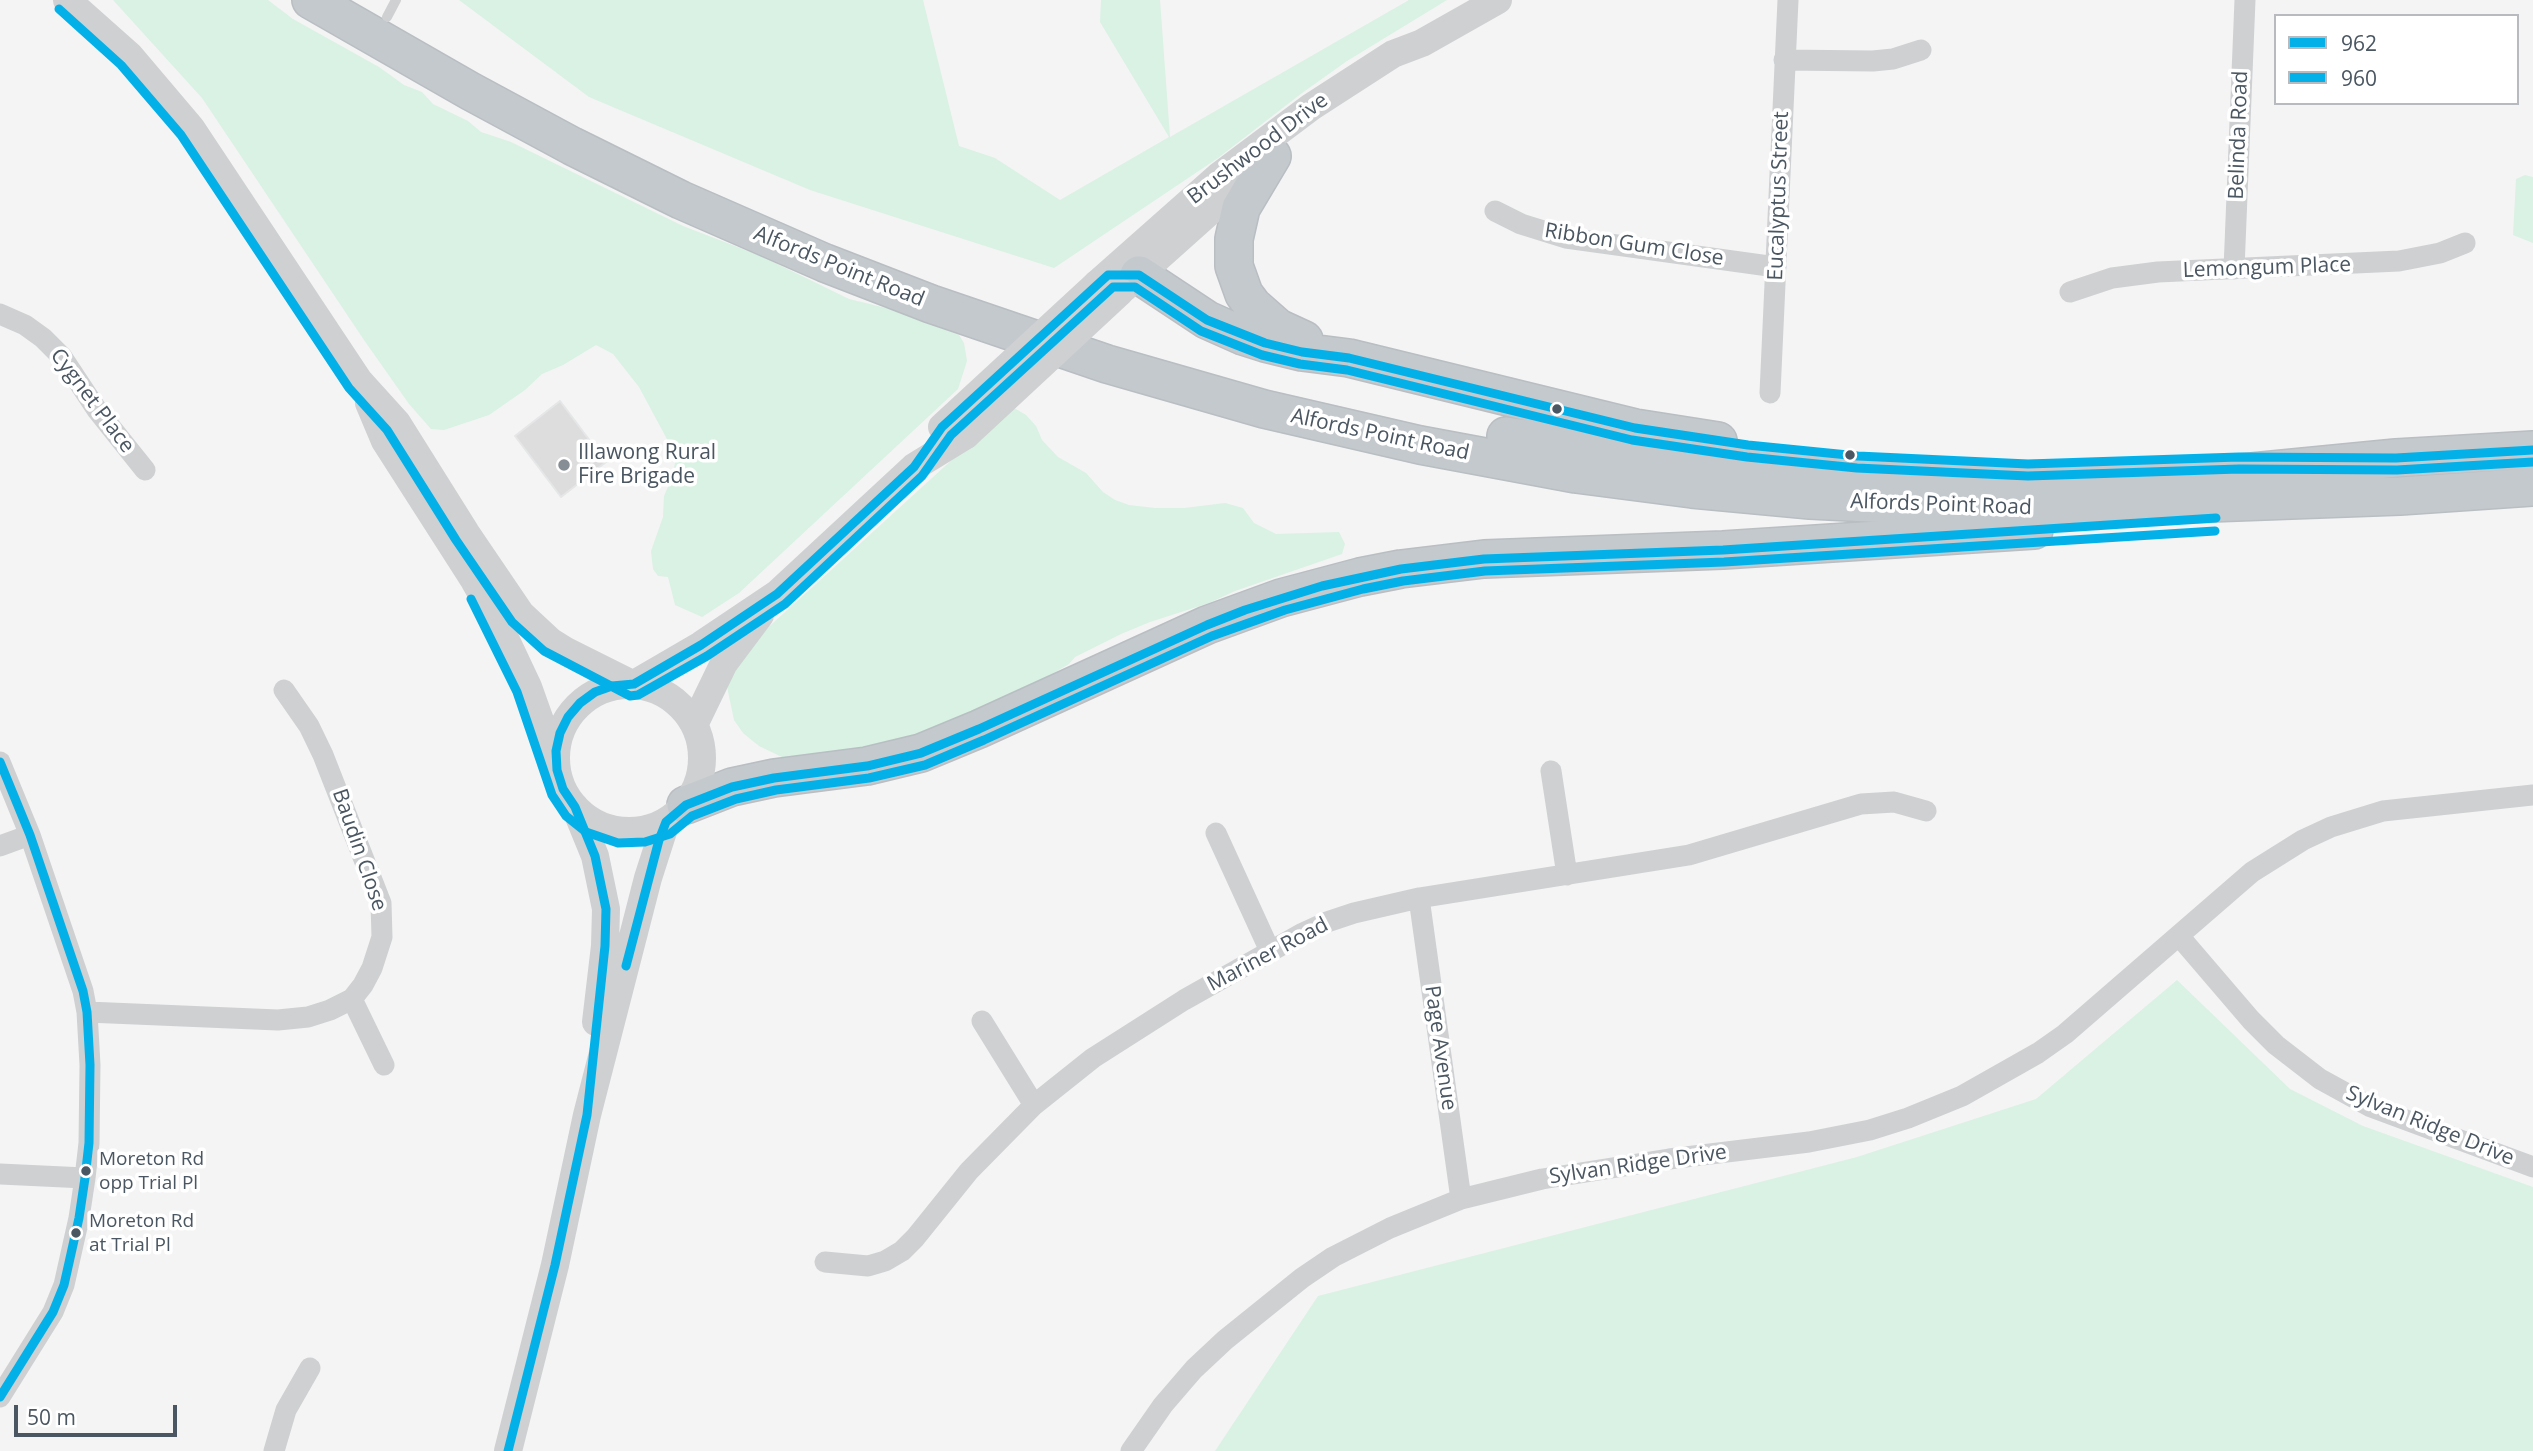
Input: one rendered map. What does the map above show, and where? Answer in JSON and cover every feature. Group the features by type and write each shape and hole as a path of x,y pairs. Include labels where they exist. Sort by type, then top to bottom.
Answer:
{"highway":[{"name":"Alfords Point Road","path":"311,0 559,140 681,200 804,255 931,304 1107,364 1303,419 1445,450 1576,474 1810,500 2034,508 2400,496 2533,488"},
{"name":"Alfords Point Road","path":"381,6 527,96 595,132 727,196 831,241 908,271 1123,346 1228,376 1348,405 1501,435 1615,453 1770,470 1885,477 2032,480 2161,477 2533,450"},
{"path":"1272,156 1241,208 1236,223 1233,253 1238,281 1253,306 1278,328 1349,358"},
{"path":"1116,281 1243,337 1301,352 1349,358 1635,428 1711,440 1807,452 1912,460 2028,464 2239,457 2396,458"},
{"path":"676,813 732,787 774,778 867,766 921,752 979,729 1245,610 1321,586 1401,569 1494,558 1723,550 2236,517 2400,496"}],"street":[{"path":"67,0 130,56 191,128 359,381 397,423 521,614 550,641 633,684 659,690 680,704 695,723 702,744 702,766 697,787 676,813 648,878 587,1115 555,1265 508,1451"},
{"name":"Brushwood Drive","path":"1116,281 1175,213 1282,127 1393,54 1422,43 1498,0"},
{"name":"Eucalyptus Street","path":"1770,393 1788,0"},
{"name":"Belinda Road","path":"2234,269 2245,0"},
{"name":"Brushwood Drive","path":"633,684 701,645 777,594 1116,281 1319,119 1399,64 1422,43"},
{"path":"1784,60 1873,61 1893,59 1921,50"},
{"name":"Ribbon Gum Close","path":"1495,211 1521,224 1566,238 1776,267"},
{"name":"Lemongum Place","path":"2070,292 2112,278 2136,275 2399,261 2430,256 2465,243"},
{"name":"Cygnet Place","path":"0,314 43,338 62,357 97,410 145,470"},
{"path":"359,381 385,441 495,617 528,687 563,789 575,807 595,856 606,909 605,946 587,1115"},
{"name":"Brushwood Drive","path":"695,723 724,663 777,594"},
{"path":"557,770 556,751 560,733 568,717 580,703 595,692 612,686 633,684"},
{"name":"Baudin Close","path":"285,690 309,726 323,755 381,903 383,916 380,944 372,968 352,999"},
{"path":"0,762 30,835 83,990 87,1012 89,1143 79,1218 64,1285 53,1312 0,1397"},
{"path":"1551,771 1567,875"},
{"name":"Sylvan Ridge Drive","path":"1131,1451 1194,1368 1302,1278 1367,1239 1461,1199 1542,1179 1669,1159 1809,1142 1870,1130 1908,1118 1962,1096 2038,1053 2065,1034 2252,872 2303,840 2331,827 2383,811 2533,795"},
{"name":"Mariner Road","path":"825,1262 868,1266 885,1261 902,1251 969,1171 1034,1105 1118,1041 1270,951 1327,922 1419,898 1701,852 1861,804 1894,802 1926,811"},
{"path":"575,807 594,822 618,831 643,830 676,813"},
{"path":"1216,833 1270,951"},
{"path":"0,846 30,835"},
{"name":"Page Avenue","path":"1419,898 1461,1199"},
{"name":"Sylvan Ridge Drive","path":"2179,936 2251,1020 2276,1045 2320,1079 2371,1107 2533,1167"},
{"path":"87,1012 278,1020 308,1017 352,999 384,1065"},
{"path":"982,1021 1034,1105"},
{"path":"0,1174 85,1178"},
{"path":"274,1451 286,1410 310,1368"}],"green space":[{"path":"113,0 268,0 293,19 379,67 404,85 422,92 433,104 468,121 481,132 511,142 683,226 761,256 849,299 890,309 959,335 964,343 967,361 958,389 739,593 702,617 675,605 668,577 658,576 653,569 651,551 663,517 664,496 673,475 676,456 639,387 613,354 596,345 542,374 525,390 489,415 444,430 431,429 409,404 364,340 202,98"},
{"path":"459,0 923,0 959,146 995,158 1060,200 1169,137 1100,22 1101,0 1160,0 1170,137 1409,0 1447,0 1347,61 1218,158 1054,268 810,190 589,97"},
{"path":"2525,175 2533,177 2533,243 2513,235 2516,179"},
{"path":"1011,406 1026,415 1036,426 1042,440 1058,457 1086,473 1103,492 1115,500 1129,505 1155,508 1225,503 1243,508 1254,523 1276,534 1339,532 1345,544 1342,554 1121,634 1075,657 1069,664 1047,677 902,745 786,759 759,746 743,733 734,720 726,682 762,633"},
{"path":"2177,980 2290,1089 2363,1126 2533,1187 2533,1451 1215,1451 1318,1296 1857,1157 2036,1099"}],"building":[{"path":"560,401 606,462 561,497 515,436"}],"transit line":[{"name":"960","path":"59,9 121,65 181,135 349,388 387,430 456,540 512,622 544,651 630,696 638,695 707,656 785,604 922,476 951,435 1113,287 1135,287 1201,331 1262,355 1300,364 1347,370 1632,440 1747,457 1857,468 2028,476 2239,469 2397,470 2533,462"},
{"name":"962","path":"508,1451 555,1265 587,1115 605,946 606,909 595,856 575,807 563,789 557,770 556,751 560,733 568,717 580,703 595,692 612,686 634,684 701,645 777,594 914,467 942,427 1108,275 1139,275 1207,320 1265,343 1302,352 1349,358 1635,428 1748,445 1858,456 2028,464 2239,457 2396,458 2533,450"},
{"name":"962","path":"626,966 659,840 666,822 686,805 732,787 774,778 867,766 921,753 1207,625 1322,586 1401,569 1484,559 1723,550 2216,518"},
{"name":"960","path":"471,599 517,692 552,795 566,816 586,832 618,843 645,842 670,834 692,816 736,799 776,790 869,778 925,765 1212,636 1285,610 1403,581 1485,571 1724,562 2215,531"},
{"name":"962","path":"0,762 30,835 83,991 90,1065 89,1143 85,1178 64,1285 53,1312 0,1397"}],"place":[{"name":"Illawong Rural Fire Brigade","path":"564,465"},
{"name":"Moreton Rd opp Trial Pl","path":"86,1171"},
{"name":"Moreton Rd at Trial Pl","path":"76,1233"}]}
